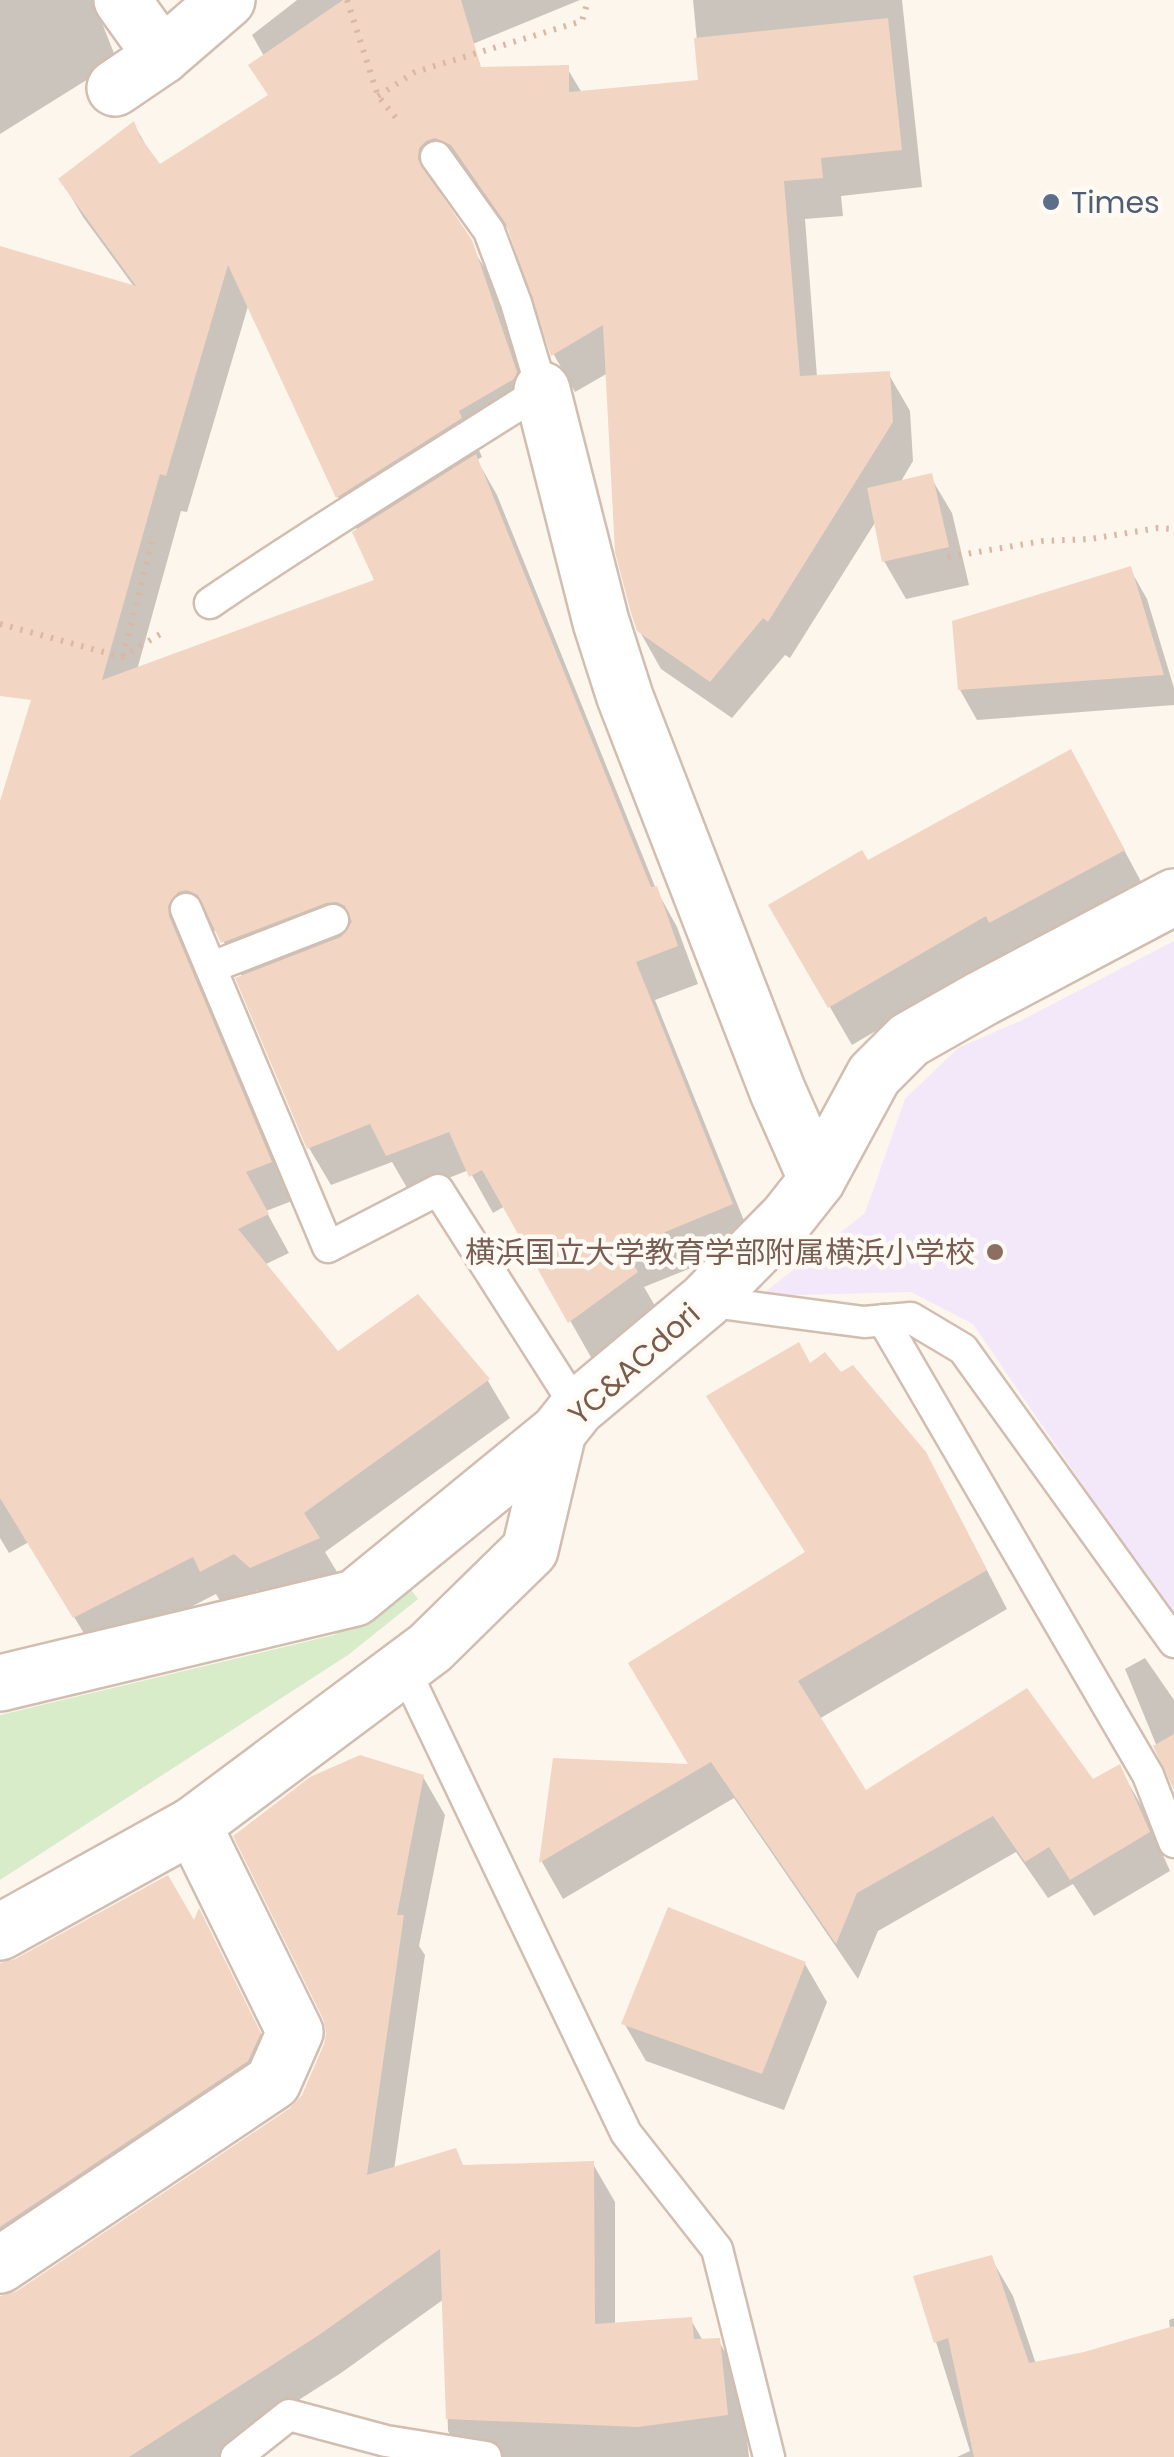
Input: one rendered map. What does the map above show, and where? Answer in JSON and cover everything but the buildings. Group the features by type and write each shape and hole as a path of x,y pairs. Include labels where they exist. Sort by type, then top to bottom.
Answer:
{"street":[{"path":"122,0 162,56"},
{"path":"116,88 162,56 227,0"},
{"path":"542,390 596,603 625,696 778,1092 817,1180"},
{"name":"YC&ACdori","path":"0,1683 355,1598 705,1301 786,1218 817,1180 874,1074 909,1040 1174,898"},
{"path":"0,1932 193,1825 430,1648 530,1550 568,1420"},
{"path":"0,2266 273,2082 288,2048 295,2032 193,1825"}],"lane":[{"path":"210,604 318,530 542,390 489,231 436,157"},
{"path":"186,909 328,1246 438,1190 568,1420"},
{"path":"212,967 333,920"},
{"path":"705,1301 864,1322 911,1318 964,1349 1174,1642"},
{"path":"884,1320 1148,1775 1174,1842"},
{"path":"404,1666 626,2133 717,2248 769,2457"},
{"path":"236,2457 289,2416 386,2441 486,2457"}],"path":[{"path":"347,0 378,96 416,143 436,157"},
{"path":"378,96 415,72 582,21 588,0"},
{"path":"948,557 1043,541 1174,529"},
{"path":"122,657 152,542"},
{"path":"0,624 122,657 210,604"}],"shaded area":[{"name":"横浜国立大学教育学部附属横浜小学校","path":"1174,941 1174,1619 973,1324 911,1292 760,1296 865,1213 905,1099 958,1048 1022,1020"}],"green space":[{"path":"410,1588 418,1599 348,1655 0,1880 0,1715 334,1635"}],"place":[{"name":"Times","path":"1051,202"},
{"name":"横浜国立大学教育学部附属横浜小学校","path":"995,1252"}]}
